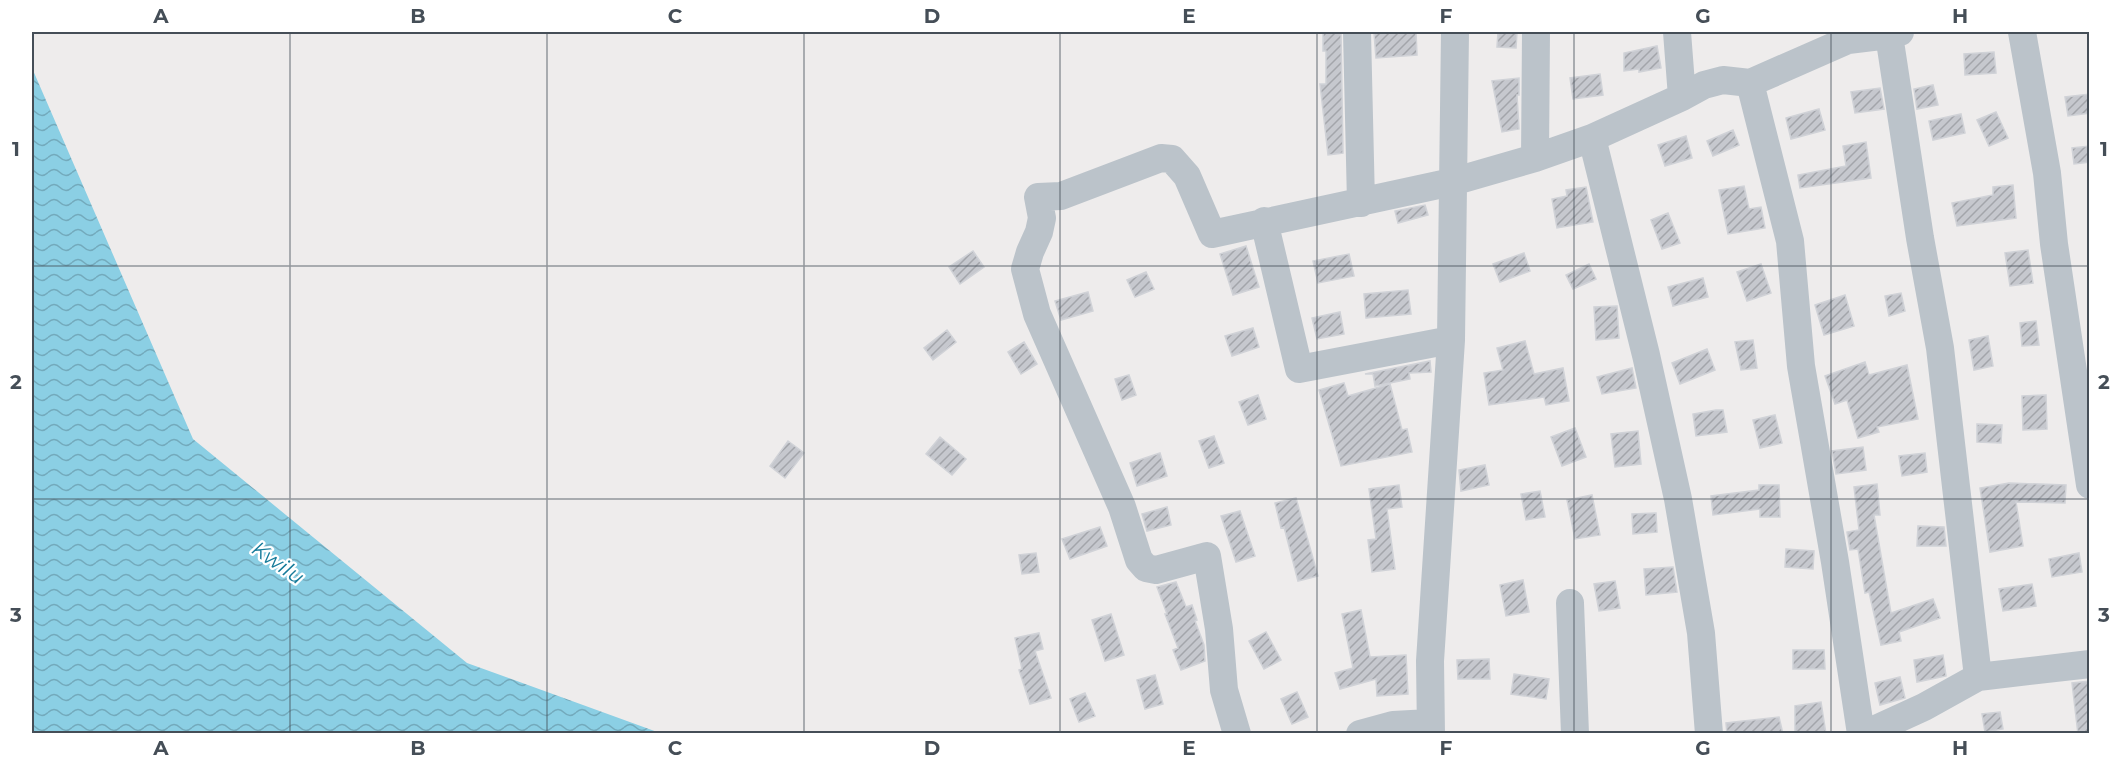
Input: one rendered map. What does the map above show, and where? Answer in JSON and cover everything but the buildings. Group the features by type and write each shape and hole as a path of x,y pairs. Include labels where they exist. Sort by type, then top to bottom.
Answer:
{"street":[{"path":"1358,32 1361,203"},
{"path":"1360,734 1393,725 1431,728 1430,662 1451,340 1455,32"},
{"path":"1535,158 1536,32"},
{"path":"1677,32 1682,97"},
{"path":"2022,32 2047,173 2090,485"},
{"path":"1237,734 1224,690 1219,629 1207,556 1156,570 1146,568 1139,560 1122,507 1037,314 1025,269 1042,218 1038,197 1061,196 1161,158 1172,159 1187,176 1212,234 1452,182 1535,158 1592,138 1704,85 1723,80 1750,83 1848,36 1894,33 1920,238 1940,348 1978,677"},
{"path":"1750,83 1790,241 1801,366 1863,734 1924,707 1978,677 2090,664"},
{"path":"1592,138 1646,355 1678,499 1701,633 1709,734"},
{"path":"1264,221 1299,369 1451,340"},
{"path":"1570,603 1575,734"}],"water":[{"name":"Kwilu","path":"32,68 193,439 467,663 660,733 32,733"}]}
